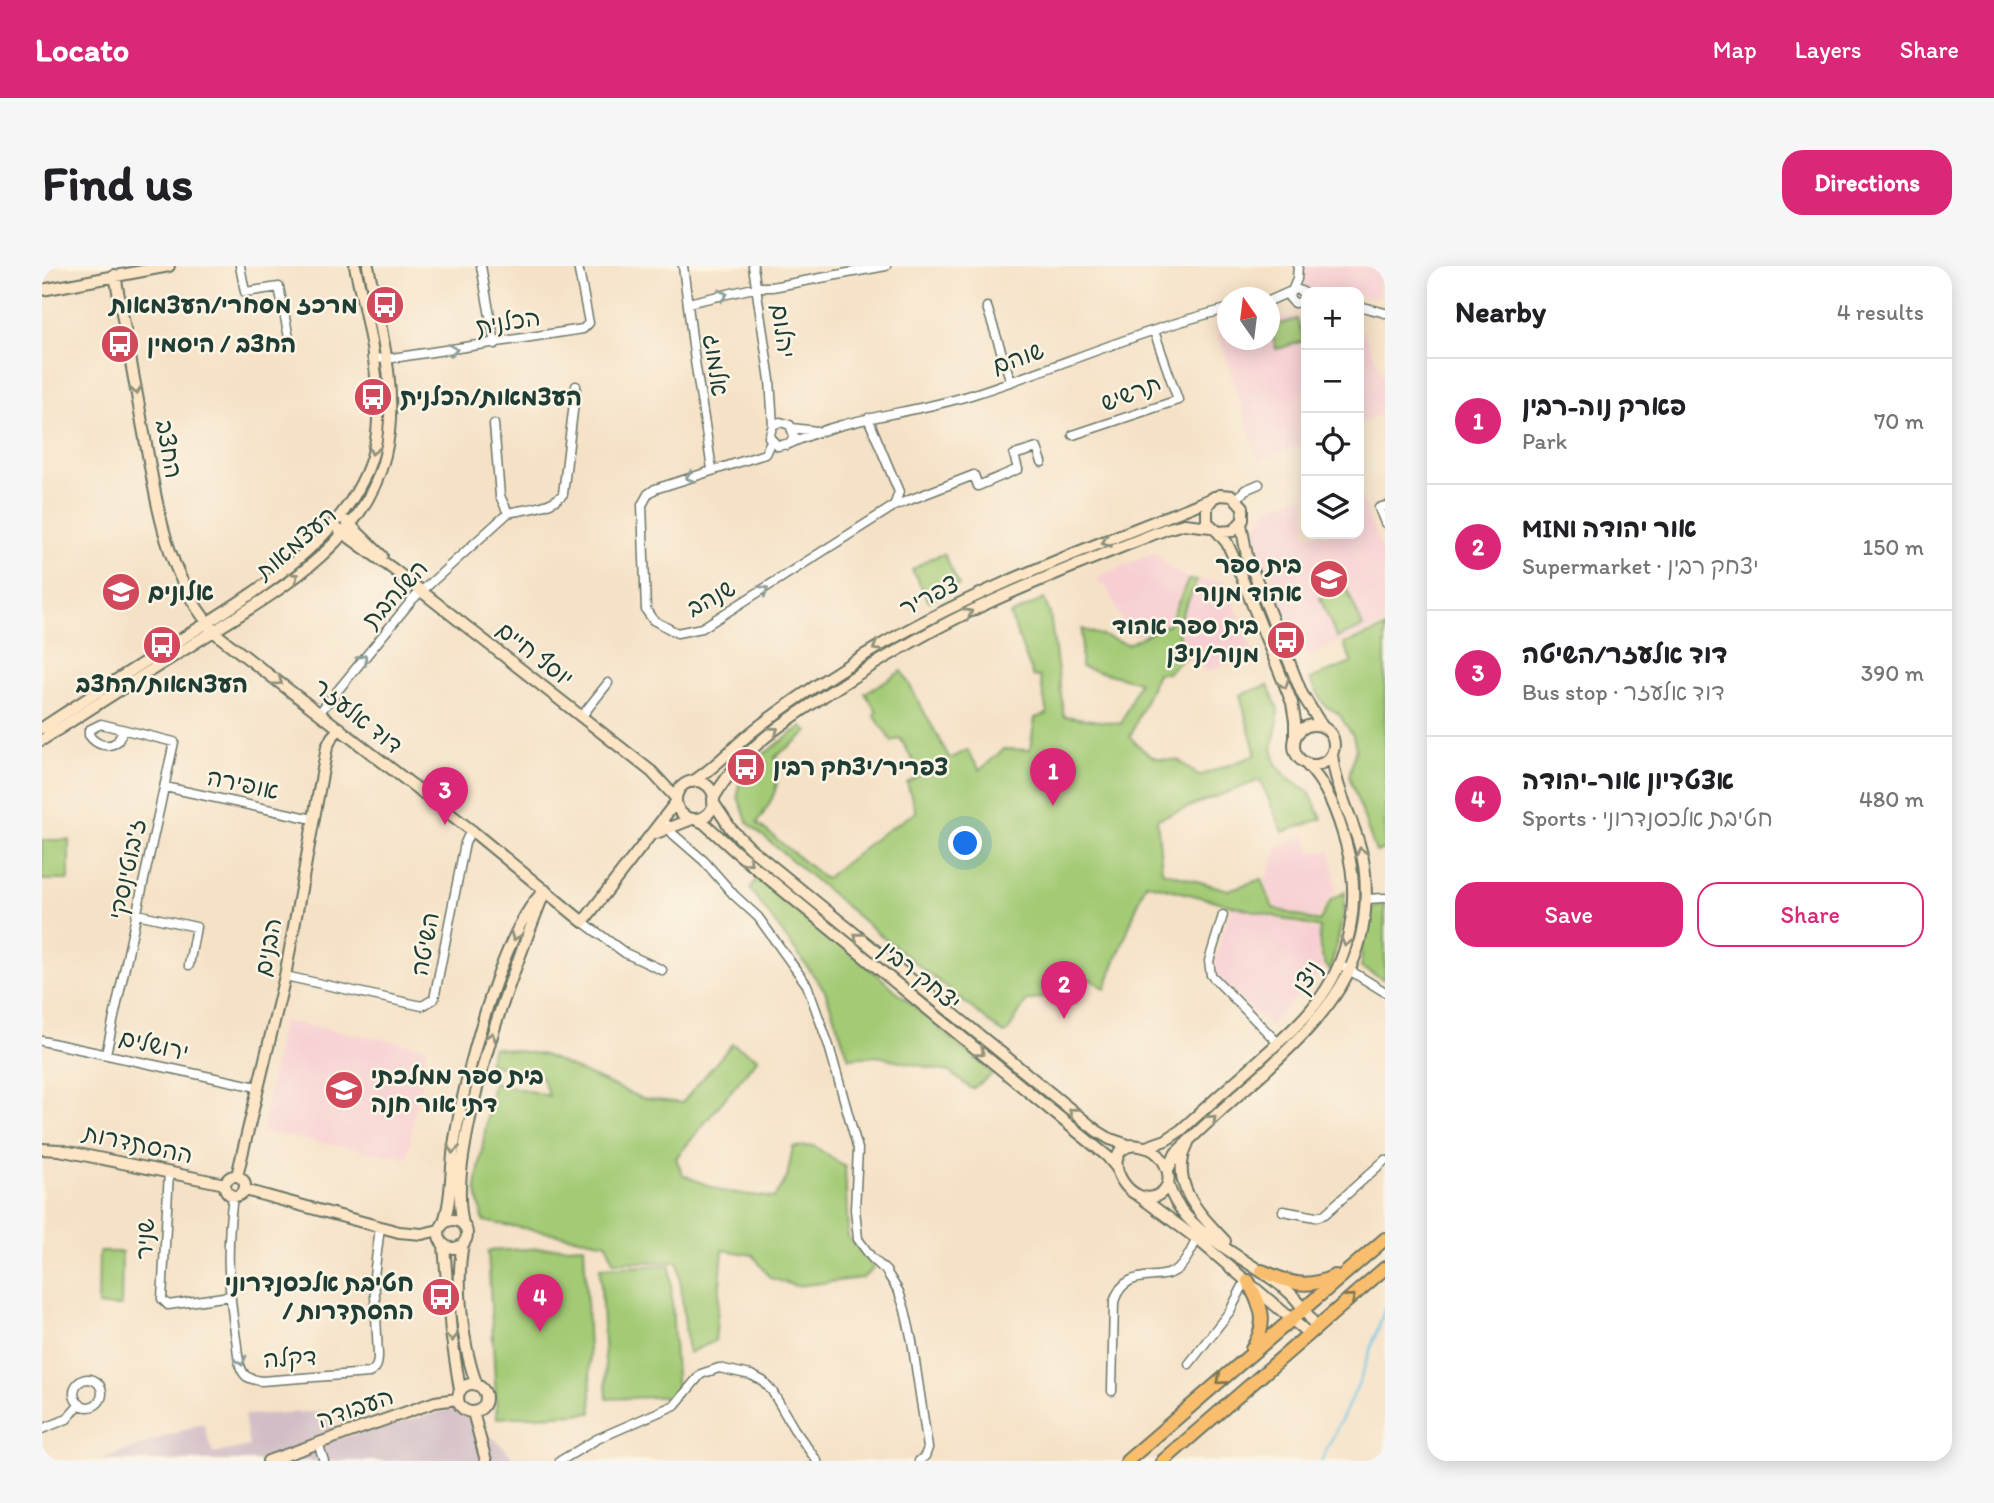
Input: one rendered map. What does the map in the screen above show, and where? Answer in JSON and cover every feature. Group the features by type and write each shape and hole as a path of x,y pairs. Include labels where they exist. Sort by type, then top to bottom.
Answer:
{"main road":[{"path":"1127,1461 1385,1239"},
{"path":"1262,1271 1284,1281 1308,1285 1323,1282 1354,1266"},
{"path":"1163,1461 1385,1268"},
{"path":"1246,1359 1261,1333 1263,1318 1247,1281"}],"street":[{"path":"42,290 169,266"},
{"path":"240,266 245,292 279,287 289,338"},
{"name":"העצמאות","path":"42,740 211,626 277,576 335,520 365,476 376,442 377,404 372,358 355,266"},
{"name":"העצמאות","path":"42,728 286,584 351,525 371,496 386,454 390,425 386,359 368,266"},
{"path":"481,266 495,344"},
{"name":"הכלנית","path":"372,358 386,359 583,329 589,324 578,266"},
{"name":"אלמוג","path":"683,266 712,469"},
{"name":"יהלום","path":"753,266 758,287 773,425"},
{"path":"688,303 758,287 772,287 886,266"},
{"path":"1280,299 1299,295 1298,266"},
{"name":"החצב","path":"115,275 163,532 176,569 211,626"},
{"path":"987,307 1011,382"},
{"path":"1364,307 1384,313"},
{"name":"שוהם","path":"787,445 817,430 967,396 1217,312"},
{"name":"תרשיש","path":"1073,435 1178,400 1154,331"},
{"name":"השלהבת","path":"320,712 420,591 508,513 549,504 563,494 576,386"},
{"name":"יהלום","path":"772,401 783,422"},
{"path":"868,418 899,492 894,506"},
{"path":"783,422 792,428 794,436 787,445 778,446 771,441 769,433 773,425 783,422"},
{"path":"494,424 500,496 508,513"},
{"name":"שוהם","path":"792,428 817,430"},
{"name":"שנהב","path":"771,441 765,454 712,469 655,489 648,494 642,505 646,610 653,620 677,633 702,628 894,506"},
{"path":"894,506 974,475 978,486 1018,469 1014,456 1037,448 1042,462"},
{"path":"1237,499 1245,490 1259,484"},
{"path":"1224,495 1237,499 1244,510 1241,524 1247,556 1301,694 1334,740 1332,754 1321,764 1305,763 1294,750 1295,720 1292,703 1233,556 1205,513 1214,498 1224,495"},
{"name":"צפריר","path":"691,782 709,771 778,712 892,639 1001,584 1214,498"},
{"path":"1385,506 1379,508 1385,523"},
{"name":"יוסף חיים","path":"335,520 351,525 393,569"},
{"name":"יוסף חיים","path":"335,520 343,534 393,569 652,772 676,800"},
{"name":"צפריר","path":"713,801 735,765 775,730 913,641 988,603 1166,529 1184,524 1214,530"},
{"path":"1214,530 1231,532 1241,524"},
{"name":"דוד אלעזר","path":"211,626 227,643 471,830 583,922"},
{"path":"581,717 608,683"},
{"path":"1295,738 1307,726 1322,726"},
{"name":"הבנים","path":"237,1176 285,976 327,747 340,728"},
{"name":"ז'בוטינסקי","path":"106,1054 174,742 123,730"},
{"name":"ניצן","path":"1168,1170 1172,1158 1190,1139 1310,1029 1330,1005 1362,930 1366,899 1363,857 1337,785 1332,754"},
{"name":"ניצן","path":"1146,1147 1166,1140 1181,1130 1278,1043 1313,1008 1345,967 1352,916 1352,868 1327,794 1318,777 1305,763"},
{"name":"יוסף חיים","path":"652,772 670,779 691,782"},
{"path":"662,970 625,953 583,922 646,842 666,822 680,788 691,782 707,786 713,801 706,814 666,822"},
{"name":"אופירה","path":"165,787 313,819"},
{"path":"676,800 681,812 694,818"},
{"name":"יצחק רבין","path":"713,801 731,829 744,842 855,935 1097,1130 1110,1139 1131,1146"},
{"name":"יצחק רבין","path":"694,818 704,823 1107,1156 1117,1168"},
{"path":"666,822 758,917 807,985 829,1046 858,1149 855,1209 858,1239 899,1292 907,1320 928,1448 919,1461"},
{"name":"השיטה","path":"285,976 422,1006 434,999 465,842 471,830"},
{"path":"545,890 506,993 481,1071 466,1141 460,1199 463,1224 467,1231 460,1263 465,1341 477,1385 484,1391 486,1400 481,1408 473,1412 461,1408 458,1395 442,1235 455,1139 482,1027 520,924 535,899 545,890"},
{"path":"1366,899 1385,898"},
{"path":"137,914 196,927 189,965"},
{"path":"1223,915 1209,961 1211,975 1278,1043"},
{"path":"1345,967 1385,992"},
{"name":"ירושלים","path":"42,1041 257,1087"},
{"path":"1190,1139 1181,1165 1184,1188 1200,1214 1242,1258"},
{"path":"1131,1146 1146,1147 1161,1157 1168,1170 1172,1199 1179,1209 1209,1235 1289,1292 1303,1308 1313,1331 1291,1318 1197,1239 1123,1182 1117,1168 1117,1155 1131,1146"},
{"name":"ההסתדרות","path":"42,1149 59,1150 225,1184"},
{"path":"1283,1211 1316,1217 1325,1214 1385,1160"},
{"name":"שניר","path":"169,1172 160,1293 162,1299 167,1305 230,1296"},
{"path":"237,1176 244,1181 245,1190 242,1194 233,1196 226,1192 225,1184 229,1177 237,1176"},
{"path":"1139,1196 1157,1196 1168,1183"},
{"path":"245,1190 399,1232 442,1235 452,1248 463,1244"},
{"name":"דקלה","path":"233,1196 228,1245 230,1296 240,1364 246,1376 252,1380 369,1373 374,1370 378,1364 374,1276 380,1227"},
{"path":"442,1235 451,1220 463,1224"},
{"path":"1112,1391 1114,1302 1117,1293 1121,1287 1136,1279 1180,1268 1197,1239"},
{"path":"1189,1364 1230,1311 1247,1281"},
{"path":"560,1461 611,1432 675,1405 701,1374 719,1368 751,1375 763,1381 817,1461"},
{"path":"458,1395 468,1384 477,1385"},
{"name":"העבודה","path":"268,1461 458,1395"},
{"path":"42,1429 66,1419 80,1404"},
{"path":"473,1412 486,1461"},
{"path":"318,1443 324,1461"}],"shaded area":[{"path":"1305,266 1381,266 1379,298 1364,296 1364,287 1304,287"},
{"path":"1301,316 1301,446 1259,461 1224,350 1280,350 1280,317"},
{"path":"1364,332 1385,380 1385,413 1364,421"},
{"name":"בית ספר אהוד מנור","path":"1301,496 1301,539 1364,539 1364,504 1385,557 1385,624 1307,656 1281,601 1254,531 1268,508"},
{"path":"1157,552 1170,568 1187,578 1167,623 1137,636 1119,627 1121,618 1106,585 1101,585 1097,577"},
{"path":"1199,580 1225,580 1254,653 1209,672 1189,656 1178,626"},
{"path":"1306,836 1312,853 1330,851 1334,868 1336,892 1329,898 1317,919 1275,907 1264,877 1267,876 1279,846"},
{"path":"1232,905 1319,931 1318,954 1324,968 1269,1026 1218,978 1214,971 1214,963"},
{"name":"בית ספר ממלכתי דתי אור חנה","path":"282,1021 427,1047 407,1158 262,1132"},
{"path":"456,1408 506,1449 515,1461 97,1461 203,1423 213,1454 249,1446 244,1415 331,1411 339,1438"}],"green space":[{"path":"1297,319 1301,342 1280,348 1280,324"},
{"path":"944,554 959,585 929,601 912,570 929,559"},
{"path":"1188,580 1197,581 1176,627 1186,656 1167,673 1157,673 1130,737 1151,756 1178,760 1199,776 1256,755 1240,695 1268,685 1278,709 1272,748 1277,766 1290,780 1309,792 1322,819 1283,832 1260,780 1157,819 1162,871 1228,890 1262,879 1273,908 1319,922 1331,900 1345,892 1343,919 1330,971 1321,951 1320,928 1146,883 1105,989 1090,979 1086,984 1026,1002 1004,1034 868,925 748,823 738,797 739,782 745,771 802,726 808,732 775,757 778,775 775,792 757,823 825,879 881,834 916,812 907,783 921,774 900,738 892,742 874,715 877,712 865,693 902,671 950,759 967,750 980,770 1004,749 1030,750 1035,718 1047,714 1040,677 1033,676 1010,615 1044,599 1050,614 1064,716 1121,724 1139,682 1081,667 1082,629 1128,644 1169,624"},
{"path":"1346,587 1363,627 1337,638 1320,598"},
{"path":"1385,628 1385,849 1376,852 1349,776 1356,748 1353,736 1339,714 1324,705 1310,679 1352,663 1344,644"},
{"path":"42,840 69,840 69,880 42,880"},
{"path":"760,874 993,1074 972,1089 949,1072 877,1056 849,1058 825,991 750,889"},
{"path":"1385,905 1385,980 1361,968 1362,938 1367,917 1373,908"},
{"path":"732,1044 758,1058 676,1158 683,1175 721,1191 774,1198 787,1178 793,1147 814,1146 845,1167 848,1237 874,1268 863,1278 796,1286 770,1278 753,1255 723,1250 715,1341 688,1353 678,1262 613,1262 607,1243 483,1221 476,1187 493,1082 549,1096 541,1076 488,1063 493,1047 544,1055 641,1098 682,1103"},
{"path":"584,1246 592,1413 497,1418 488,1251"},
{"path":"99,1252 122,1252 121,1306 98,1306"},
{"path":"670,1265 677,1396 607,1399 600,1268"}],"waterway":[{"path":"1321,1461 1359,1383 1385,1308"}],"place":[{"name":"מרכז מסחרי/העצמאות","path":"385,305"},
{"name":"החצב / היסמין","path":"120,344"},
{"name":"העצמאות/הכלנית","path":"373,397"},
{"name":"בית ספר אהוד מנור","path":"1329,579"},
{"name":"אלונים","path":"121,592"},
{"name":"בית ספר אהוד מנור/ניצן","path":"1286,640"},
{"name":"העצמאות/החצב","path":"162,645"},
{"name":"צפריר/יצחק רבין","path":"746,767"},
{"name":"פארק נוה-רבין","path":"1053,806"},
{"name":"דוד אלעזר/השיטה","path":"445,825"},
{"name":"MINI אור יהודה","path":"1064,1019"},
{"name":"בית ספר ממלכתי דתי אור חנה","path":"344,1090"},
{"name":"חטיבת אלכסנדרוני / ההסתדרות","path":"441,1297"},
{"name":"אצטדיון אור-יהודה","path":"540,1332"}]}
